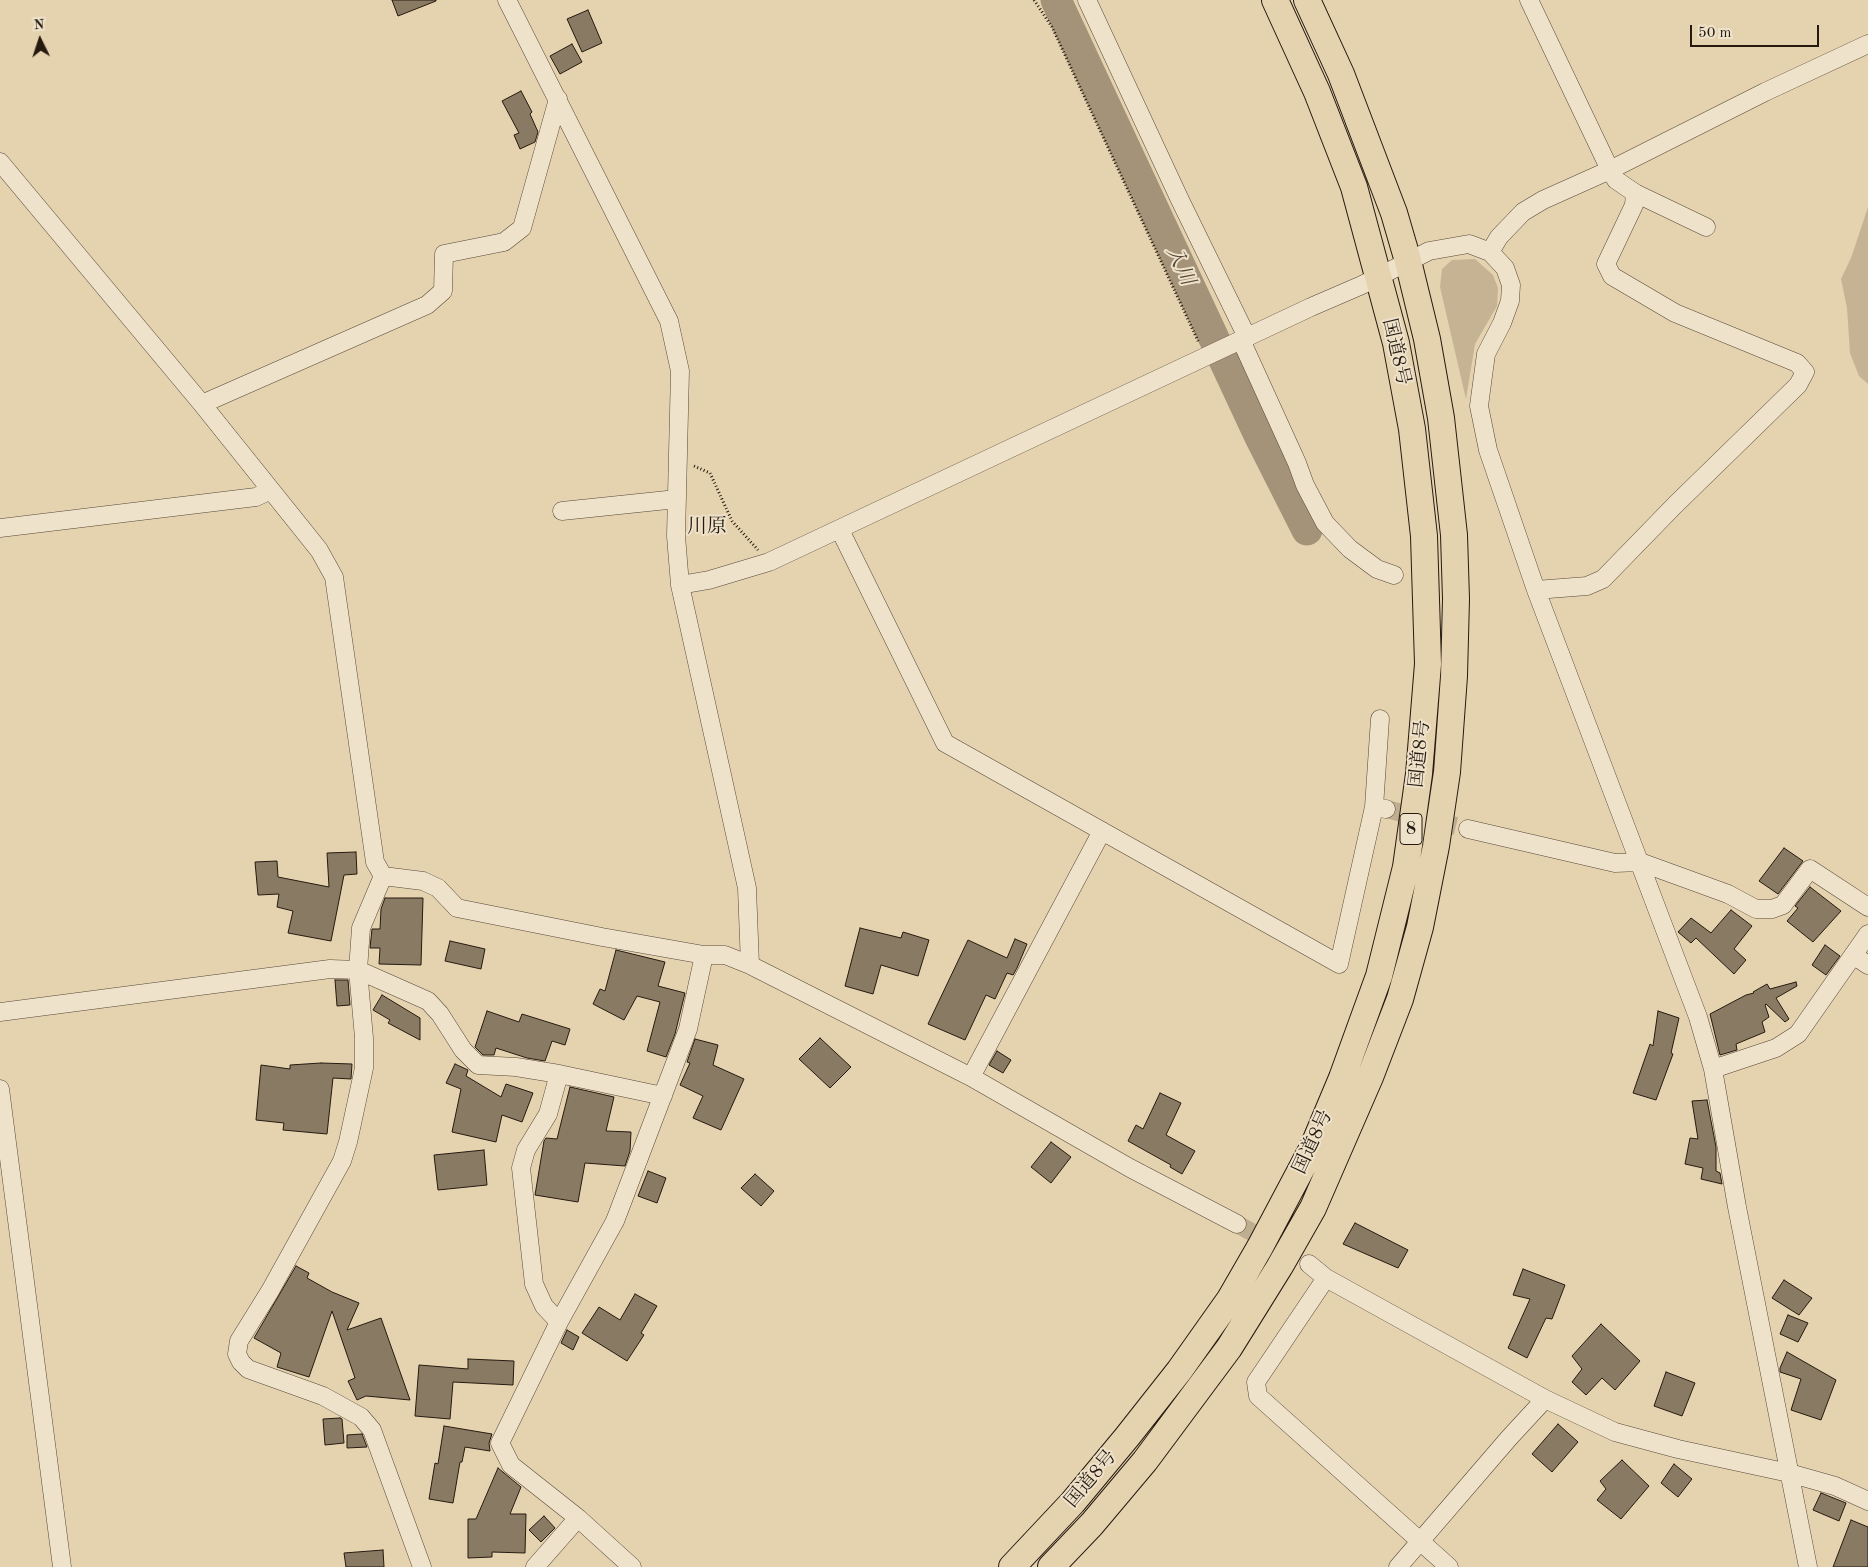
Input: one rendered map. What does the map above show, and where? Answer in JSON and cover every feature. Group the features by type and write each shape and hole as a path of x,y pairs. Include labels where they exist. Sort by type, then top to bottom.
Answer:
{"highway":[{"name":"国道8号","path":"1012,1567 1073,1502 1179,1371 1230,1298 1260,1247 1313,1147 1342,1078 1379,976 1406,868 1419,774 1428,664 1424,536 1412,430 1396,343 1354,187 1317,92 1275,0"},
{"name":"国道8号","path":"1051,1567 1092,1524 1145,1461 1229,1348 1280,1266 1313,1208 1366,1086 1400,999 1420,927 1436,846 1447,772 1454,676 1456,599 1454,535 1441,418 1428,339 1394,214 1341,74 1307,0"}],"street":[{"path":"507,0 669,321 680,371 676,536 680,584 746,888 750,965"},
{"path":"1087,0 1244,339 1305,485 1325,523 1350,549 1377,570 1394,574"},
{"path":"1529,0 1616,180 1635,193 1706,227"},
{"path":"1490,252 1499,238 1523,212 1543,200 1610,170 1765,92 1868,44"},
{"path":"202,404 426,305 443,291 444,254 504,242 522,228 558,99"},
{"path":"0,162 202,404 319,550 334,576 375,862 383,876"},
{"path":"1536,590 1588,586 1603,579 1675,505 1798,385 1805,372 1797,363 1675,313 1612,276 1606,264 1634,206 1635,193"},
{"path":"680,584 709,580 769,562 1311,306 1378,278 1429,251 1469,244 1490,252 1505,268 1511,285 1510,301 1486,354 1479,406 1488,450 1536,590 1698,1017 1714,1069 1737,1207 1808,1567"},
{"path":"0,528 256,497 271,490"},
{"path":"562,511 677,500"},
{"path":"840,530 945,742 1339,964 1380,808 1380,719"},
{"path":"1468,829 1615,863 1640,862 1728,894 1756,909 1772,909 1783,905 1810,870 1868,907"},
{"path":"971,1077 1102,831"},
{"path":"383,876 422,881 438,888 457,908 704,955 724,955 750,965 971,1077 1130,1168 1237,1224"},
{"path":"383,876 361,928 358,970 364,1038 364,1068 348,1142 342,1161 270,1291 239,1341 237,1354 241,1362 248,1369 323,1396 361,1417 372,1430 422,1567"},
{"path":"1714,1069 1776,1048 1798,1034 1861,960 1868,934"},
{"path":"632,1567 578,1518 511,1465 500,1442 559,1322 615,1220 688,1029 704,955"},
{"path":"0,1012 330,969 358,970 428,1002 440,1014 463,1050 478,1065 516,1067 559,1074 663,1096"},
{"path":"559,1074 548,1114 526,1150 521,1168 534,1284 544,1306 559,1322"},
{"path":"0,1089 62,1567"},
{"path":"1309,1264 1326,1278 1546,1399 1615,1432 1678,1449 1788,1473 1835,1486 1868,1501"},
{"path":"1326,1278 1256,1382 1258,1396 1449,1567"},
{"path":"1398,1567 1509,1438 1546,1399"},
{"path":"535,1567 578,1518"}],"path":[{"path":"1034,0 1052,28 1206,357"},
{"path":"678,459 710,473 732,521 769,562"}],"shaded area":[{"path":"1868,207 1868,384 1859,376 1850,353 1847,308 1841,279 1851,258"},
{"path":"1475,259 1493,275 1498,288 1497,306 1475,344 1466,399 1440,287 1442,269 1452,260"}],"building":[{"path":"392,0 436,0 436,1 398,16"},
{"path":"588,10 602,43 582,52 567,19"},
{"path":"572,44 582,62 560,74 550,56"},
{"path":"521,91 532,112 530,114 538,132 535,142 520,149 514,135 519,133 502,101"},
{"path":"1784,848 1803,861 1778,894 1759,881"},
{"path":"356,852 357,874 344,875 331,941 288,933 293,911 277,907 279,894 258,895 255,862 277,861 278,877 329,887 327,853"},
{"path":"1810,887 1841,911 1813,942 1787,921 1798,908 1795,906"},
{"path":"385,898 423,898 421,965 379,964 380,948 370,948 372,929 380,929 381,909"},
{"path":"1731,910 1752,926 1734,949 1746,960 1734,974 1696,938 1691,943 1678,932 1691,918 1711,933"},
{"path":"860,928 901,938 903,932 929,940 918,976 881,965 873,994 845,986"},
{"path":"1015,939 1027,944 1017,968 1013,975 1007,973 995,999 986,995 965,1040 928,1024 968,940 1007,958"},
{"path":"450,941 485,949 481,969 445,961"},
{"path":"1825,945 1840,956 1826,975 1812,965"},
{"path":"616,950 665,962 658,986 685,993 675,1034 666,1057 647,1051 660,1002 637,996 624,1020 593,1004 600,989 605,991"},
{"path":"335,980 348,980 350,1005 337,1006"},
{"path":"1796,982 1797,986 1776,998 1789,1019 1785,1022 1766,1004 1769,1017 1762,1022 1765,1032 1736,1044 1737,1050 1720,1055 1710,1014 1746,995 1754,993 1767,984 1770,989"},
{"path":"382,995 420,1018 420,1040 388,1023 390,1020 373,1010"},
{"path":"487,1011 519,1022 522,1014 570,1029 565,1045 552,1041 545,1061 527,1058 496,1048 494,1055 483,1055 475,1047"},
{"path":"1658,1011 1679,1018 1671,1053 1673,1054 1656,1100 1633,1093 1650,1044 1653,1046"},
{"path":"820,1038 851,1067 830,1088 799,1059"},
{"path":"695,1039 718,1045 713,1065 744,1079 721,1130 693,1118 703,1096 680,1085 690,1063 687,1062"},
{"path":"997,1051 1011,1060 1003,1073 989,1065"},
{"path":"352,1064 351,1079 333,1078 327,1134 283,1130 284,1123 256,1120 261,1065 290,1069 290,1065"},
{"path":"455,1064 468,1070 466,1076 501,1097 506,1084 533,1093 522,1122 502,1115 496,1142 452,1132 461,1089 446,1083"},
{"path":"570,1087 614,1097 606,1131 631,1132 630,1151 625,1166 585,1163 578,1202 535,1195 544,1141 546,1138 557,1139"},
{"path":"1160,1093 1181,1103 1166,1135 1195,1151 1182,1174 1170,1167 1171,1165 1128,1141 1136,1125 1143,1129"},
{"path":"1707,1100 1716,1147 1716,1171 1720,1173 1722,1184 1701,1179 1703,1168 1685,1164 1690,1138 1698,1139 1692,1101"},
{"path":"1051,1142 1071,1157 1051,1183 1031,1167"},
{"path":"484,1150 487,1185 438,1190 434,1155"},
{"path":"648,1171 666,1178 657,1203 638,1196"},
{"path":"755,1174 774,1191 761,1206 741,1188"},
{"path":"1355,1223 1408,1250 1398,1268 1343,1244"},
{"path":"296,1266 309,1273 307,1278 332,1292 359,1303 347,1330 381,1318 410,1400 366,1396 357,1400 348,1381 355,1378 332,1311 309,1377 277,1367 281,1353 254,1338"},
{"path":"1523,1269 1565,1285 1552,1319 1546,1318 1527,1358 1508,1348 1530,1299 1513,1295"},
{"path":"1784,1280 1812,1298 1799,1315 1772,1298"},
{"path":"635,1294 657,1306 641,1333 644,1335 627,1361 582,1333 599,1307 620,1320"},
{"path":"1788,1315 1808,1323 1798,1342 1780,1334"},
{"path":"1601,1324 1640,1361 1615,1390 1602,1378 1586,1395 1572,1382 1582,1369 1572,1356"},
{"path":"567,1330 579,1337 573,1350 561,1343"},
{"path":"1787,1352 1836,1380 1821,1420 1791,1410 1801,1379 1780,1372"},
{"path":"468,1359 514,1361 513,1385 453,1382 450,1419 415,1416 419,1365 468,1369"},
{"path":"1666,1372 1695,1383 1682,1416 1654,1406"},
{"path":"323,1419 342,1419 344,1443 325,1445"},
{"path":"1558,1424 1578,1442 1552,1472 1532,1454"},
{"path":"444,1426 492,1434 489,1443 490,1451 465,1447 462,1462 460,1462 453,1503 429,1499 435,1463 438,1464"},
{"path":"362,1434 367,1447 347,1448 347,1435"},
{"path":"1622,1460 1649,1486 1621,1519 1597,1500 1606,1489 1600,1481"},
{"path":"1674,1464 1692,1479 1678,1497 1661,1483"},
{"path":"498,1468 521,1487 510,1514 526,1514 525,1553 492,1552 492,1557 468,1558 468,1519 476,1519"},
{"path":"1821,1493 1846,1503 1839,1521 1813,1510"},
{"path":"544,1516 555,1528 541,1542 529,1530"},
{"path":"1851,1520 1868,1527 1868,1567 1833,1567"},
{"path":"383,1550 384,1567 346,1567 344,1553"}],"waterway":[{"name":"入川","path":"1056,0 1259,435 1307,530"}],"tunnel":[{"path":"1386,809 1468,829"},
{"path":"1237,1224 1309,1264"}],"district":[{"name":"川原","path":"707,527"}]}
